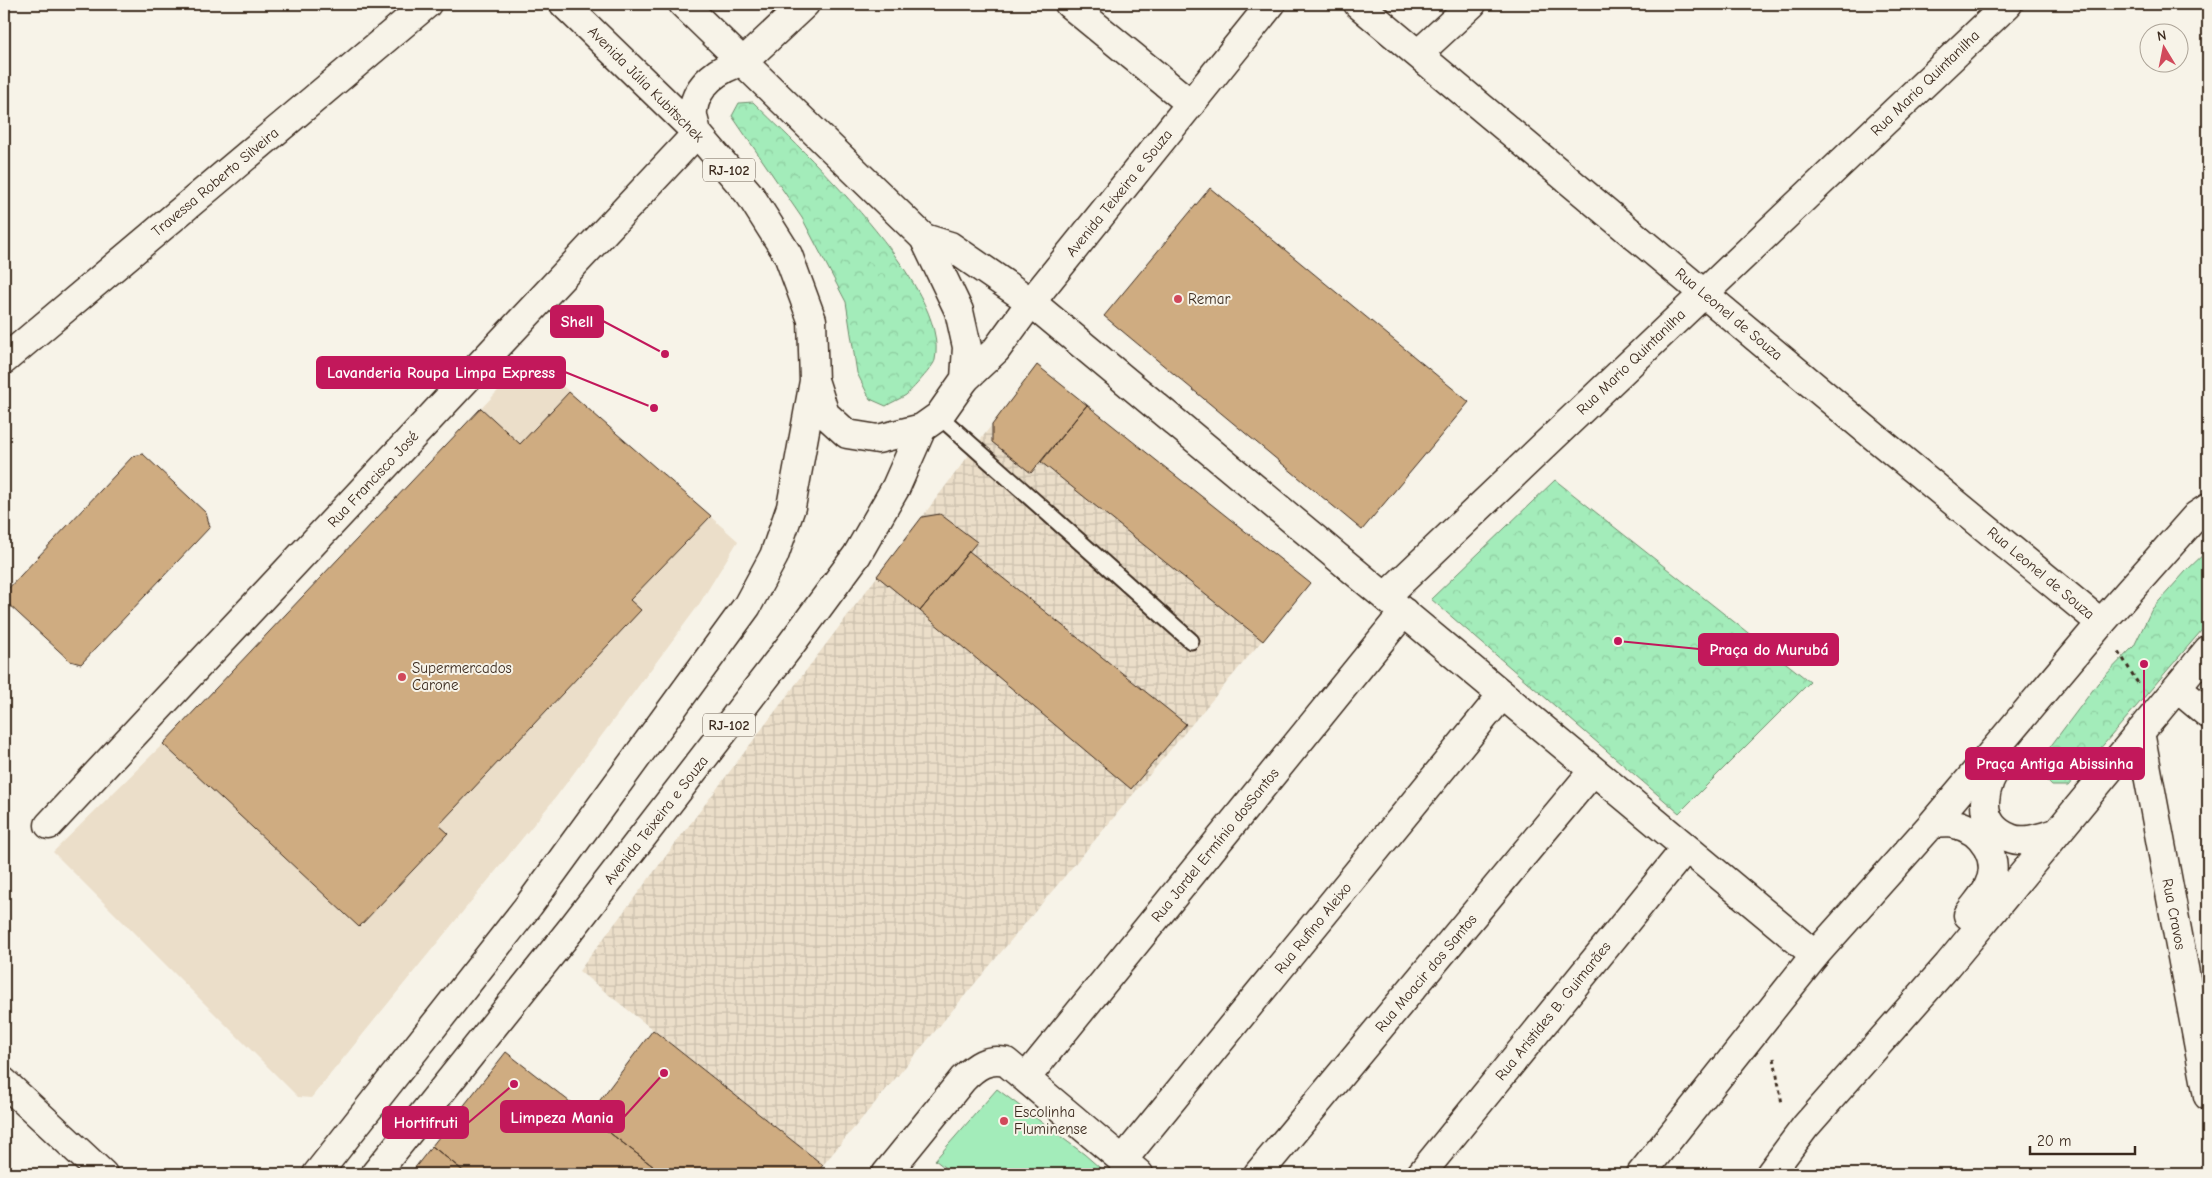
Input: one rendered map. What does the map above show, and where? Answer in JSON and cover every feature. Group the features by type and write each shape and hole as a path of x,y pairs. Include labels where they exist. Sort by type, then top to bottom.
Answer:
{"street":[{"name":"Travessa Roberto Silveira","path":"4,360 427,4"},
{"name":"Avenida Júlia Kubitschek","path":"564,4 697,133 750,195 788,255 812,320 814,381"},
{"path":"684,4 924,238 959,311 967,347 965,379"},
{"path":"697,133 693,111 697,96 707,80 728,67 744,61 805,4"},
{"path":"1069,4 1191,104"},
{"name":"Avenida Teixeira e Souza","path":"375,1174 572,928 789,648 857,555 931,422 965,379 996,350 1031,302 1271,4"},
{"name":"Rua Leonel de Souza","path":"1358,4 1875,437 2102,623"},
{"path":"1418,54 1472,4"},
{"name":"Rua Mario Quintanilha","path":"1394,605 1705,293 2008,4"},
{"name":"Rua Francisco José","path":"49,825 697,133"},
{"path":"924,238 950,246 1031,302 1815,955"},
{"path":"814,381 825,414 847,434 878,439 931,422"},
{"name":"RJ-102","path":"317,1174 530,905 747,606 774,556 791,506 814,381"},
{"path":"1641,1174 1815,955 1932,824 2102,623 2204,507"},
{"name":"Rua Jardel Ermínio dosSantos","path":"1026,1078 1394,605"},
{"path":"1770,1174 1805,1127 1948,964 2208,650"},
{"path":"2177,688 2208,714"},
{"name":"Rua Rufino Aleixo","path":"1131,1167 1502,696"},
{"path":"2032,708 2017,739 1992,774 1985,792 1985,811 1994,828 2011,839 2030,840 2056,833"},
{"name":"Rua Cravos","path":"2148,723 2208,1096"},
{"name":"Rua Moacir dos Santos","path":"1258,1174 1593,771"},
{"path":"1932,824 1955,824 1974,833 1988,848 1994,864 1989,886 1956,932 1948,964"},
{"name":"Rua Aristides B. Guimarães","path":"1421,1174 1686,848"},
{"path":"886,1174 963,1079 975,1067 992,1059 1006,1062 1131,1167"},
{"path":"4,1082 103,1174"}],"lane":[{"path":"931,422 1191,641"}],"path":[{"path":"2102,623 2148,723"},
{"path":"1768,1015 1782,1104 1786,1111 1805,1127"}],"shaded area":[{"path":"530,357 738,541 698,606 556,797 311,1098 298,1097 53,852 163,744"},
{"path":"1037,365 1310,583 823,1165 579,971"}],"green space":[{"path":"753,102 836,185 868,222 897,259 920,296 934,330 935,360 927,373 909,393 886,406 870,399 857,373 846,302 802,218 732,116 739,103"},
{"path":"1555,480 1810,682 1679,813 1431,599"},
{"path":"2208,550 2208,623 2068,786 2052,786 2041,775 2041,759 2098,683 2134,646 2152,609"},
{"name":"Escolinha Fluminense","path":"997,1089 1084,1154 1107,1174 953,1174 935,1160"}],"building":[{"path":"1210,188 1469,402 1362,530 1104,316"},
{"path":"1037,365 1087,405 1031,473 992,442 992,425"},
{"name":"Supermercados Carone","path":"569,392 711,516 630,600 641,610 439,825 448,833 359,927 163,744 481,408 520,444"},
{"path":"1087,405 1310,583 1263,641 1041,462"},
{"path":"143,454 206,513 210,527 81,664 70,661 6,602 5,592 133,456"},
{"path":"940,514 977,542 920,611 877,576 922,517"},
{"path":"969,551 1186,724 1131,789 920,611"},
{"path":"653,1030 823,1165 816,1174 663,1174 588,1116"},
{"path":"506,1052 663,1174 467,1174 432,1146"},
{"path":"432,1146 467,1174 410,1174"}],"place":[{"name":"Remar","path":"1178,299"},
{"name":"Shell","path":"665,354"},
{"name":"Lavanderia Roupa Limpa Express","path":"654,408"},
{"name":"Praça do Murubá","path":"1618,641"},
{"name":"Praça Antiga Abissinha","path":"2144,664"},
{"name":"Supermercados Carone","path":"402,677"},
{"name":"Limpeza Mania","path":"664,1073"},
{"name":"Hortifruti","path":"514,1084"},
{"name":"Escolinha Fluminense","path":"1004,1121"}]}
